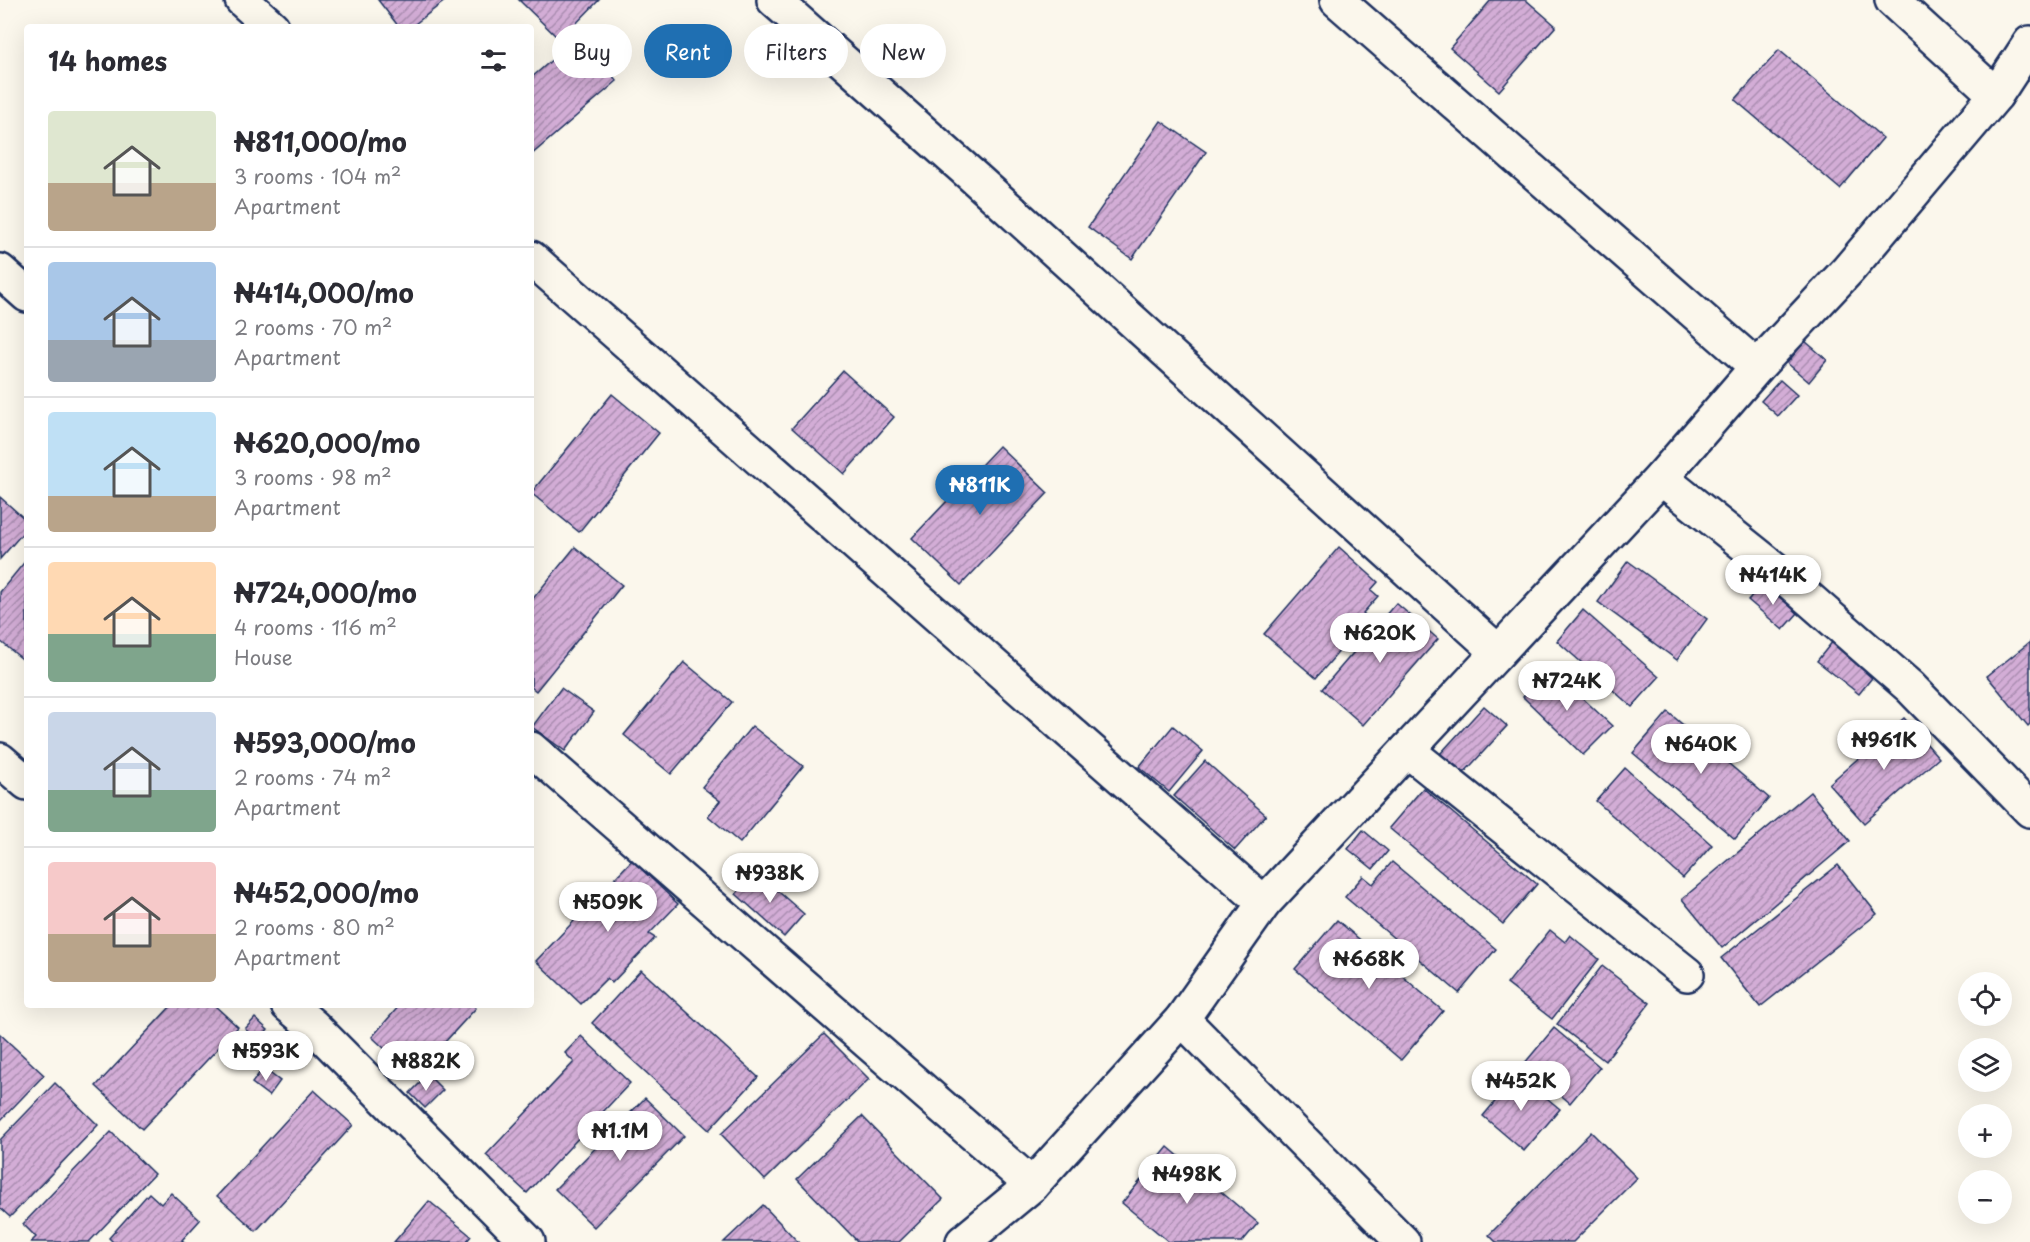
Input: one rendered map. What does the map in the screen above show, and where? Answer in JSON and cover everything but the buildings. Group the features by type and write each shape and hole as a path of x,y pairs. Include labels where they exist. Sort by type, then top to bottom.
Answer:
{"street":[{"path":"242,0 269,24"},
{"path":"774,0 986,188 1498,652"},
{"path":"1337,0 1757,367"},
{"path":"1892,0 1996,95"},
{"path":"963,1242 1032,1185 1182,1019 1264,903 1661,478 1757,367 1848,270 1996,95 2030,43"},
{"path":"534,261 1264,903"},
{"path":"0,271 24,292"},
{"path":"1661,478 1776,570 1910,687 2030,810"},
{"path":"1407,750 1687,974"},
{"path":"534,752 1032,1185"},
{"path":"0,760 24,780"},
{"path":"292,1008 313,1026 528,1242"},
{"path":"1182,1019 1403,1242"}]}
